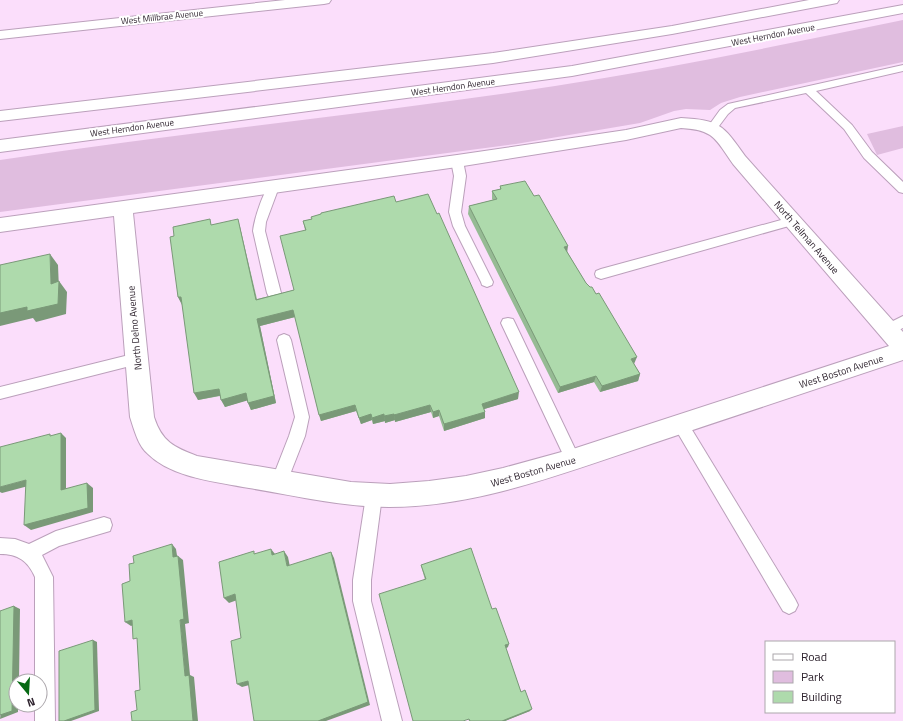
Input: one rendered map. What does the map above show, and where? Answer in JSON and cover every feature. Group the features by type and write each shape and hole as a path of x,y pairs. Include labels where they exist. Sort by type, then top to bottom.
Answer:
{"street":[{"name":"West Millbrae Avenue","path":"0,34 324,0"},
{"path":"0,116 500,57 672,30 832,0"},
{"name":"West Herndon Avenue","path":"0,146 572,71 691,50 903,9"},
{"path":"0,225 626,135 681,123 699,124 712,128"},
{"name":"North Teilman Avenue","path":"712,128 721,134 739,160 792,221 898,327 903,347"},
{"name":"North Delno Avenue","path":"123,208 142,417 147,432 155,446"},
{"name":"West Boston Avenue","path":"155,446 171,457 197,466 351,494 374,496 413,495 461,490 507,480 573,460 903,351"}],"lane":[{"path":"712,128 724,112 732,106 903,68"},
{"path":"808,89 848,127 868,155 903,188"},
{"path":"457,160 460,176 455,212 459,226 487,282"},
{"path":"273,186 260,222 259,231 274,293"},
{"path":"601,274 792,221"},
{"path":"508,323 573,460"},
{"path":"279,482 297,436 302,417 284,340"},
{"path":"0,393 137,359"},
{"path":"681,425 789,605"},
{"path":"374,496 362,580 362,601 392,721"},
{"path":"30,554 49,541 104,525"},
{"path":"0,546 19,548 30,554 39,564 44,577 45,721"}],"green space":[{"path":"903,20 903,62 740,97 721,103 710,110 686,109 674,111 640,123 516,144 0,212 0,160 555,86 686,64"},
{"path":"903,126 903,148 877,155 867,134"}],"building":[{"path":"525,181 534,196 539,195 568,246 564,247 586,283 592,287 596,294 599,293 637,357 631,359 640,374 602,386 596,376 560,387 469,206 497,199 492,191 501,189 500,186"},
{"path":"428,194 437,214 439,213 519,392 482,404 485,412 444,424 439,410 433,412 430,405 394,415 384,416 384,414 372,418 371,414 359,418 355,405 319,415 293,310 257,319 274,396 248,403 246,393 221,400 219,389 194,393 181,297 178,297 170,237 174,236 173,227 210,219 211,225 238,219 256,300 294,290 280,236 306,230 303,221 312,219 311,217 321,213 394,196 396,202"},
{"path":"50,254 51,284 59,281 58,304 27,311 27,307 0,313 0,265"},
{"path":"61,433 61,490 87,483 88,508 24,525 26,480 0,487 0,447 50,434 50,436"},
{"path":"172,544 173,557 178,556 184,619 180,620 185,676 189,675 193,721 132,721 131,712 137,710 135,691 140,690 137,638 133,639 132,620 125,622 122,584 130,581 129,564 134,563 133,556"},
{"path":"471,548 492,609 496,608 509,644 505,645 521,692 525,690 532,709 502,721 470,721 469,719 463,721 413,721 379,594 426,579 421,565"},
{"path":"271,549 272,555 284,551 287,566 331,552 368,702 318,721 254,721 248,681 237,684 231,641 241,638 235,594 224,598 219,562 254,551 254,554"},
{"path":"14,606 13,673 8,673 8,712 0,715 0,611"},
{"path":"93,640 95,710 64,721 59,721 59,651"}]}
